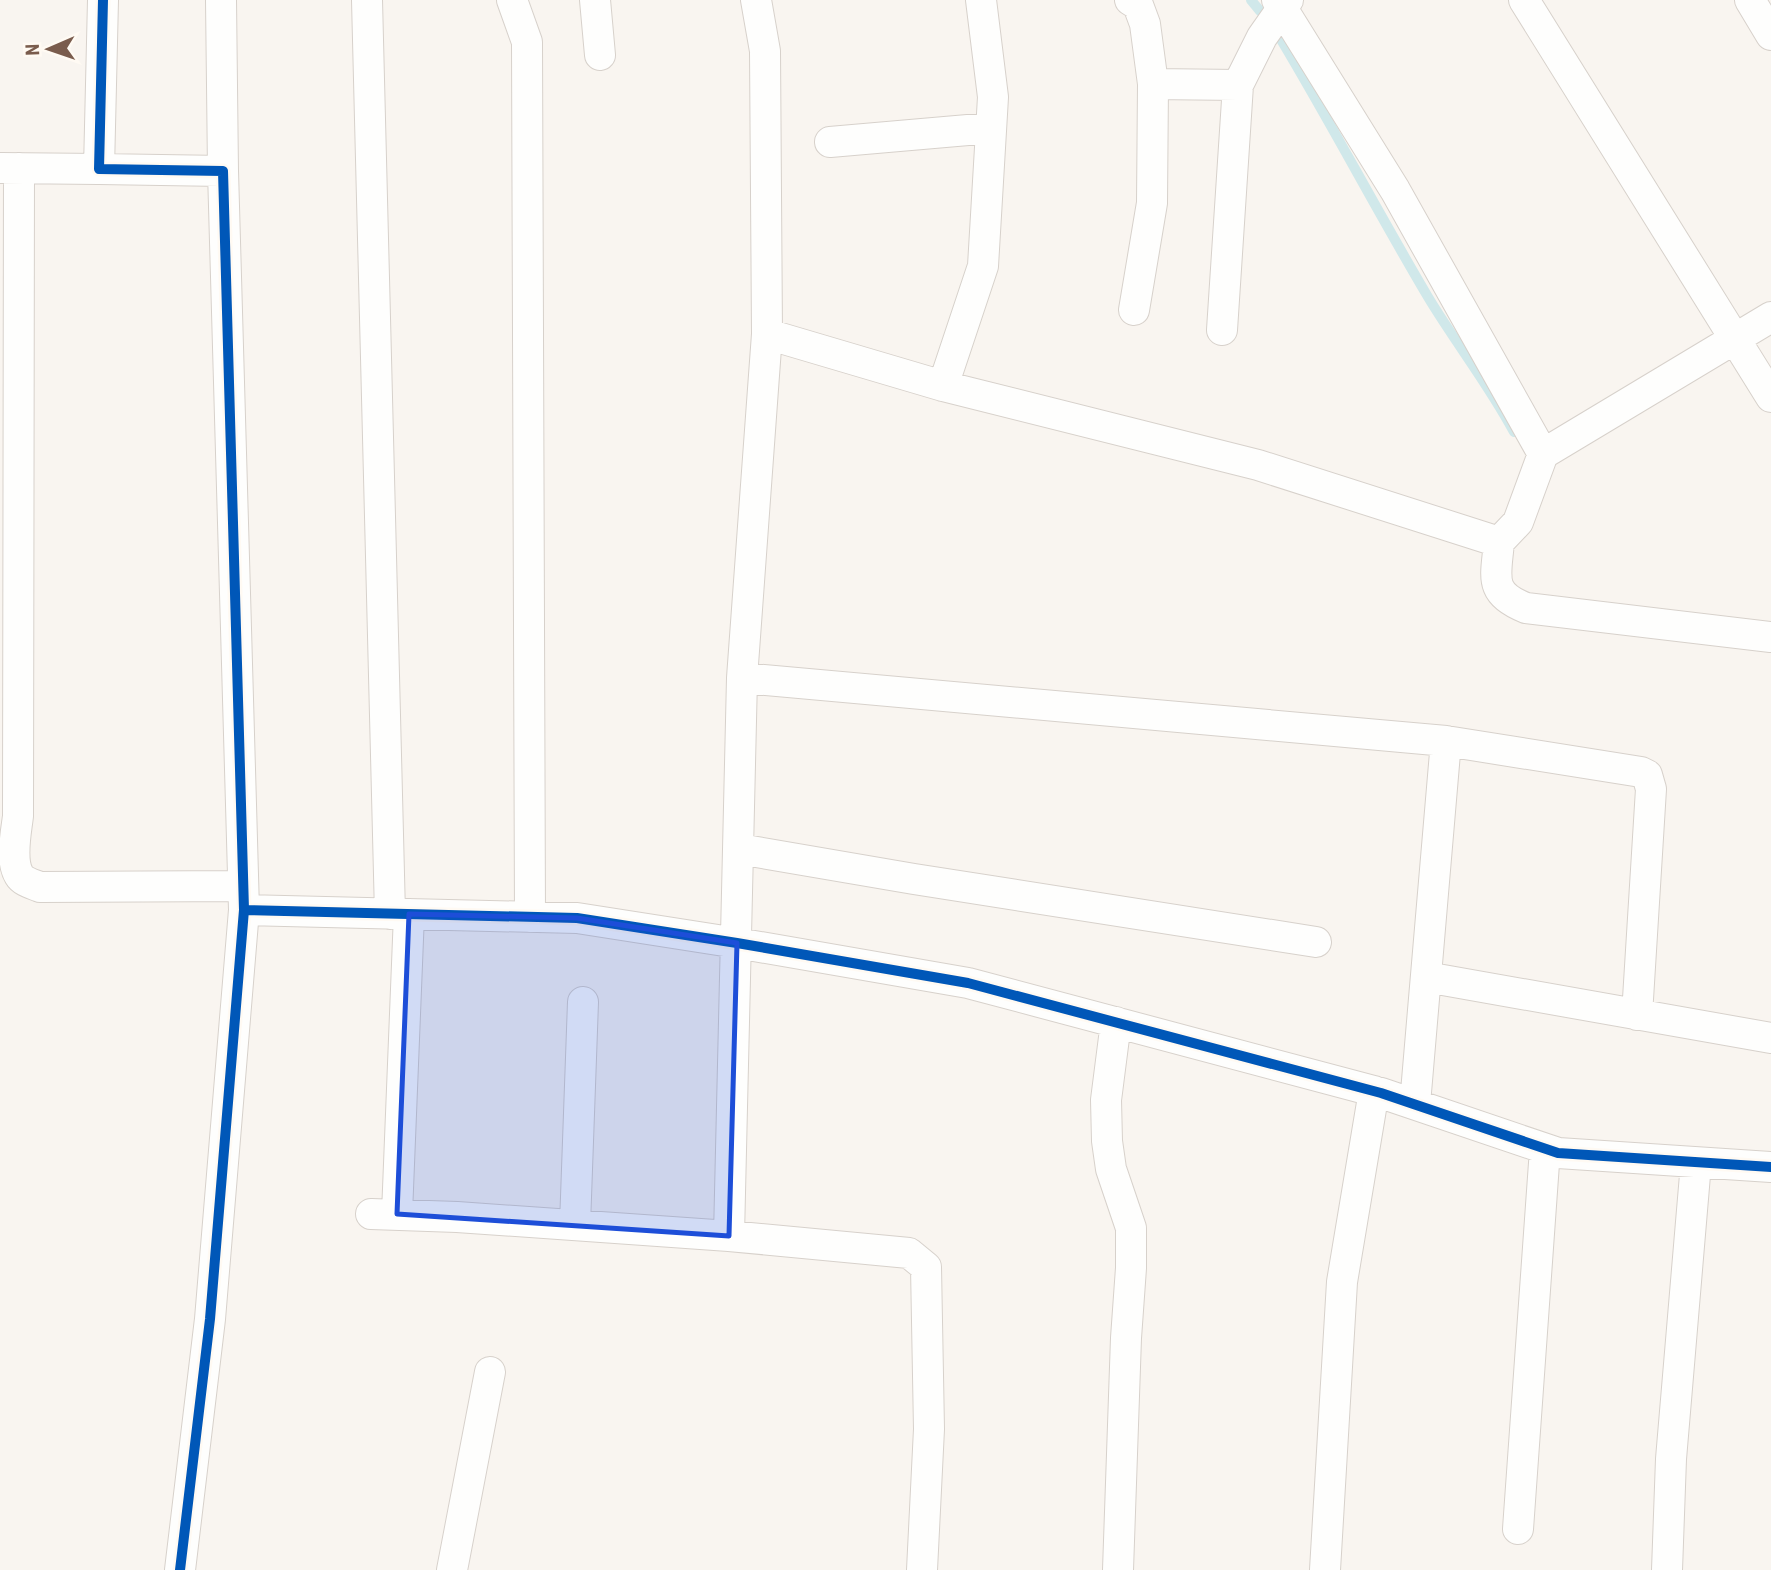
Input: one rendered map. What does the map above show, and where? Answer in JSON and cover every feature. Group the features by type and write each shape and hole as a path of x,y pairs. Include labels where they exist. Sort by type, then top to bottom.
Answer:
{"street":[{"path":"99,169 103,0"},
{"path":"180,1570 210,1319 244,898 220,0"},
{"path":"367,0 399,914 384,1214 729,1236 909,1252 926,1267 929,1429 922,1570"},
{"path":"512,0 527,42 530,917"},
{"path":"595,0 600,55"},
{"path":"729,1236 742,678 767,334 765,51 756,0"},
{"path":"943,386 983,266 993,97 981,0"},
{"path":"1130,0 1138,5 1145,24 1153,84 1152,203 1134,310"},
{"path":"1524,0 1771,397"},
{"path":"1750,0 1771,35"},
{"path":"1222,330 1238,85 1282,2 1395,190 1543,454"},
{"path":"1153,84 1238,85"},
{"path":"830,142 991,128"},
{"path":"223,171 10,168 9,816 19,875 27,881 40,887 244,898 399,914 577,918 737,943 968,983 1374,1091 1558,1153 1771,1167"},
{"path":"1771,317 1543,454 1518,522 1499,542 1496,579 1499,589 1508,601 1526,608 1771,637"},
{"path":"767,334 943,386 1258,465 1499,542"},
{"path":"742,678 1446,741 1641,772 1647,775 1651,789 1637,1016"},
{"path":"1415,1104 1446,741"},
{"path":"739,849 1316,942"},
{"path":"1426,977 1771,1038"},
{"path":"575,1225 583,1002"},
{"path":"1116,1022 1106,1100 1107,1141 1111,1169 1131,1228 1118,1570"},
{"path":"1325,1570 1342,1282 1374,1091"},
{"path":"1518,1529 1545,1149"},
{"path":"1667,1570 1671,1459 1696,1163"},
{"path":"452,1570 490,1372"}],"highlighted area":[{"path":"409,914 577,918 737,943 729,1236 397,1214"}],"waterway":[{"path":"1251,0 1260,11"},
{"path":"1280,38 1428,297 1514,432"}],"cycle path":[{"path":"103,0 99,169 223,171 244,910 210,1319 180,1570"},
{"path":"244,910 577,918 737,943 968,983 1381,1093 1558,1153 1771,1167"}]}
